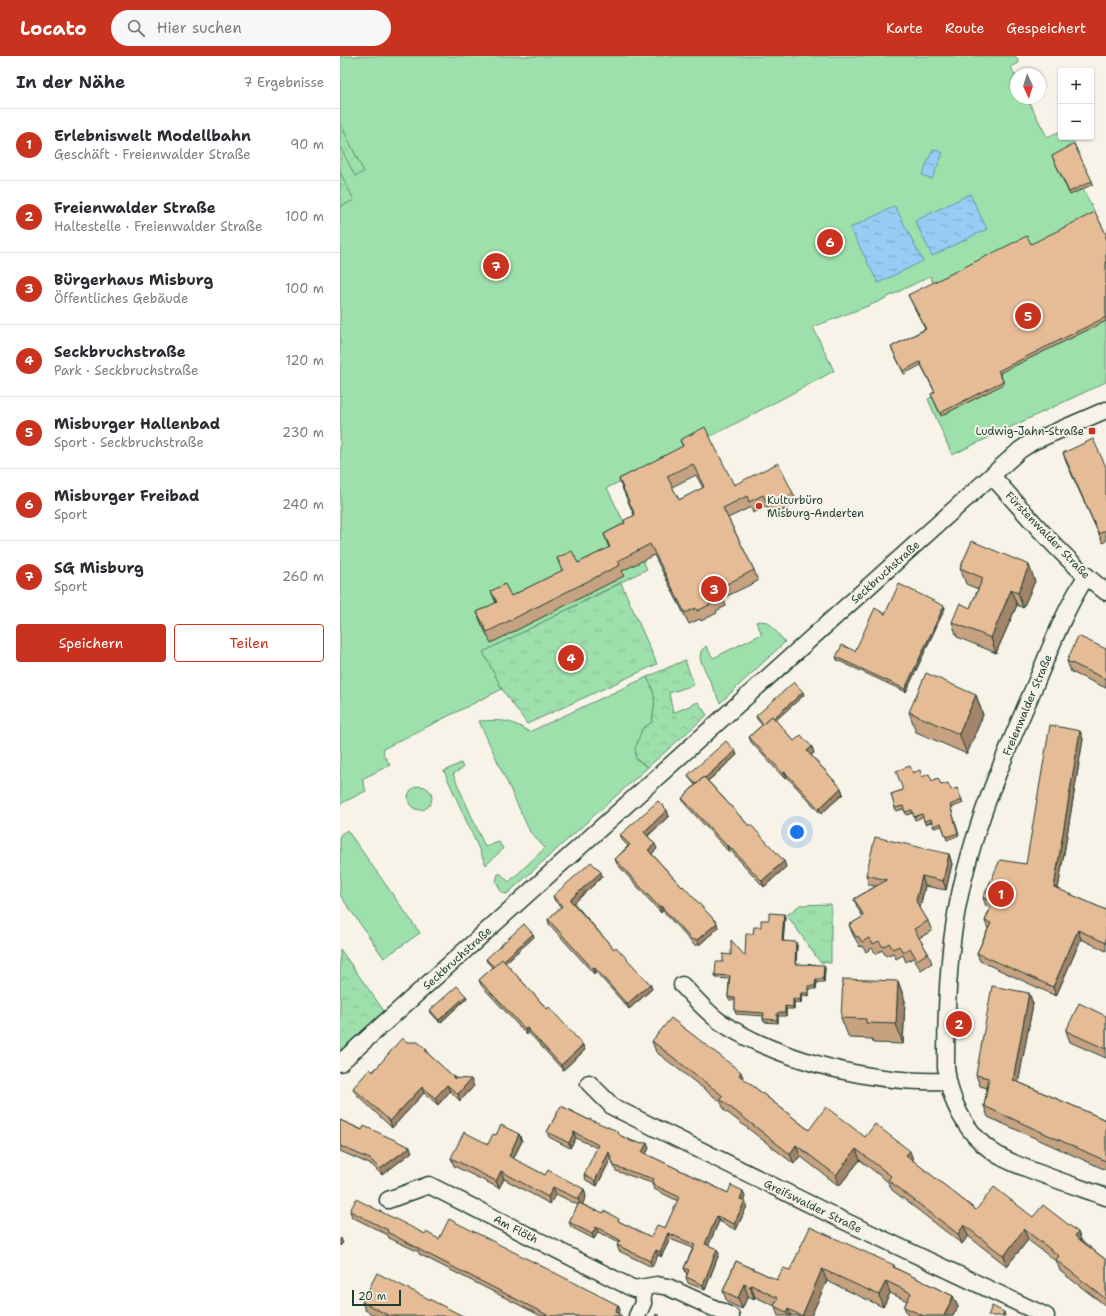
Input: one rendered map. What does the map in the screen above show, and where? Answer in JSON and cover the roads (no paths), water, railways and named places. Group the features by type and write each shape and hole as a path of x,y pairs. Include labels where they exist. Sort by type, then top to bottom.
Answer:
{"street":[{"name":"Seckbruchstraße","path":"340,1063 1020,450 1032,442 1106,410"},
{"name":"Fürstenwalder Straße","path":"992,476 1047,537 1086,577 1106,592"},
{"name":"Freienwalder Straße","path":"1086,577 1075,595 1059,630 996,778 976,831 958,903 954,927 947,1010 946,1067 947,1081 960,1115 976,1138 992,1152 1007,1161 1106,1197"},
{"path":"682,985 720,1022 736,1032 782,1052 835,1069 884,1078 918,1082 947,1081"},
{"name":"Greifswalder Straße","path":"589,1083 613,1107 838,1218 1046,1316"},
{"name":"Am Flöth","path":"388,1200 429,1185 634,1289 657,1285 668,1286 731,1316"},
{"path":"637,1316 644,1303 642,1288"}],"water":[{"path":"933,149 943,153 932,179 922,175"},
{"path":"970,194 987,229 932,256 915,221"},
{"path":"895,206 923,261 878,283 850,228"}],"place":[{"name":"Misburger Freibad","path":"830,242"},
{"name":"SG Misburg","path":"496,266"},
{"name":"Misburger Hallenbad","path":"1028,316"},
{"name":"Ludwig-Jahn-Straße","path":"1092,431"},
{"name":"Kulturbüro Misburg-Anderten","path":"759,506"},
{"name":"Bürgerhaus Misburg","path":"714,589"},
{"name":"Seckbruchstraße","path":"571,658"},
{"name":"Erlebniswelt Modellbahn","path":"1001,894"},
{"name":"Freienwalder Straße","path":"959,1024"}]}
